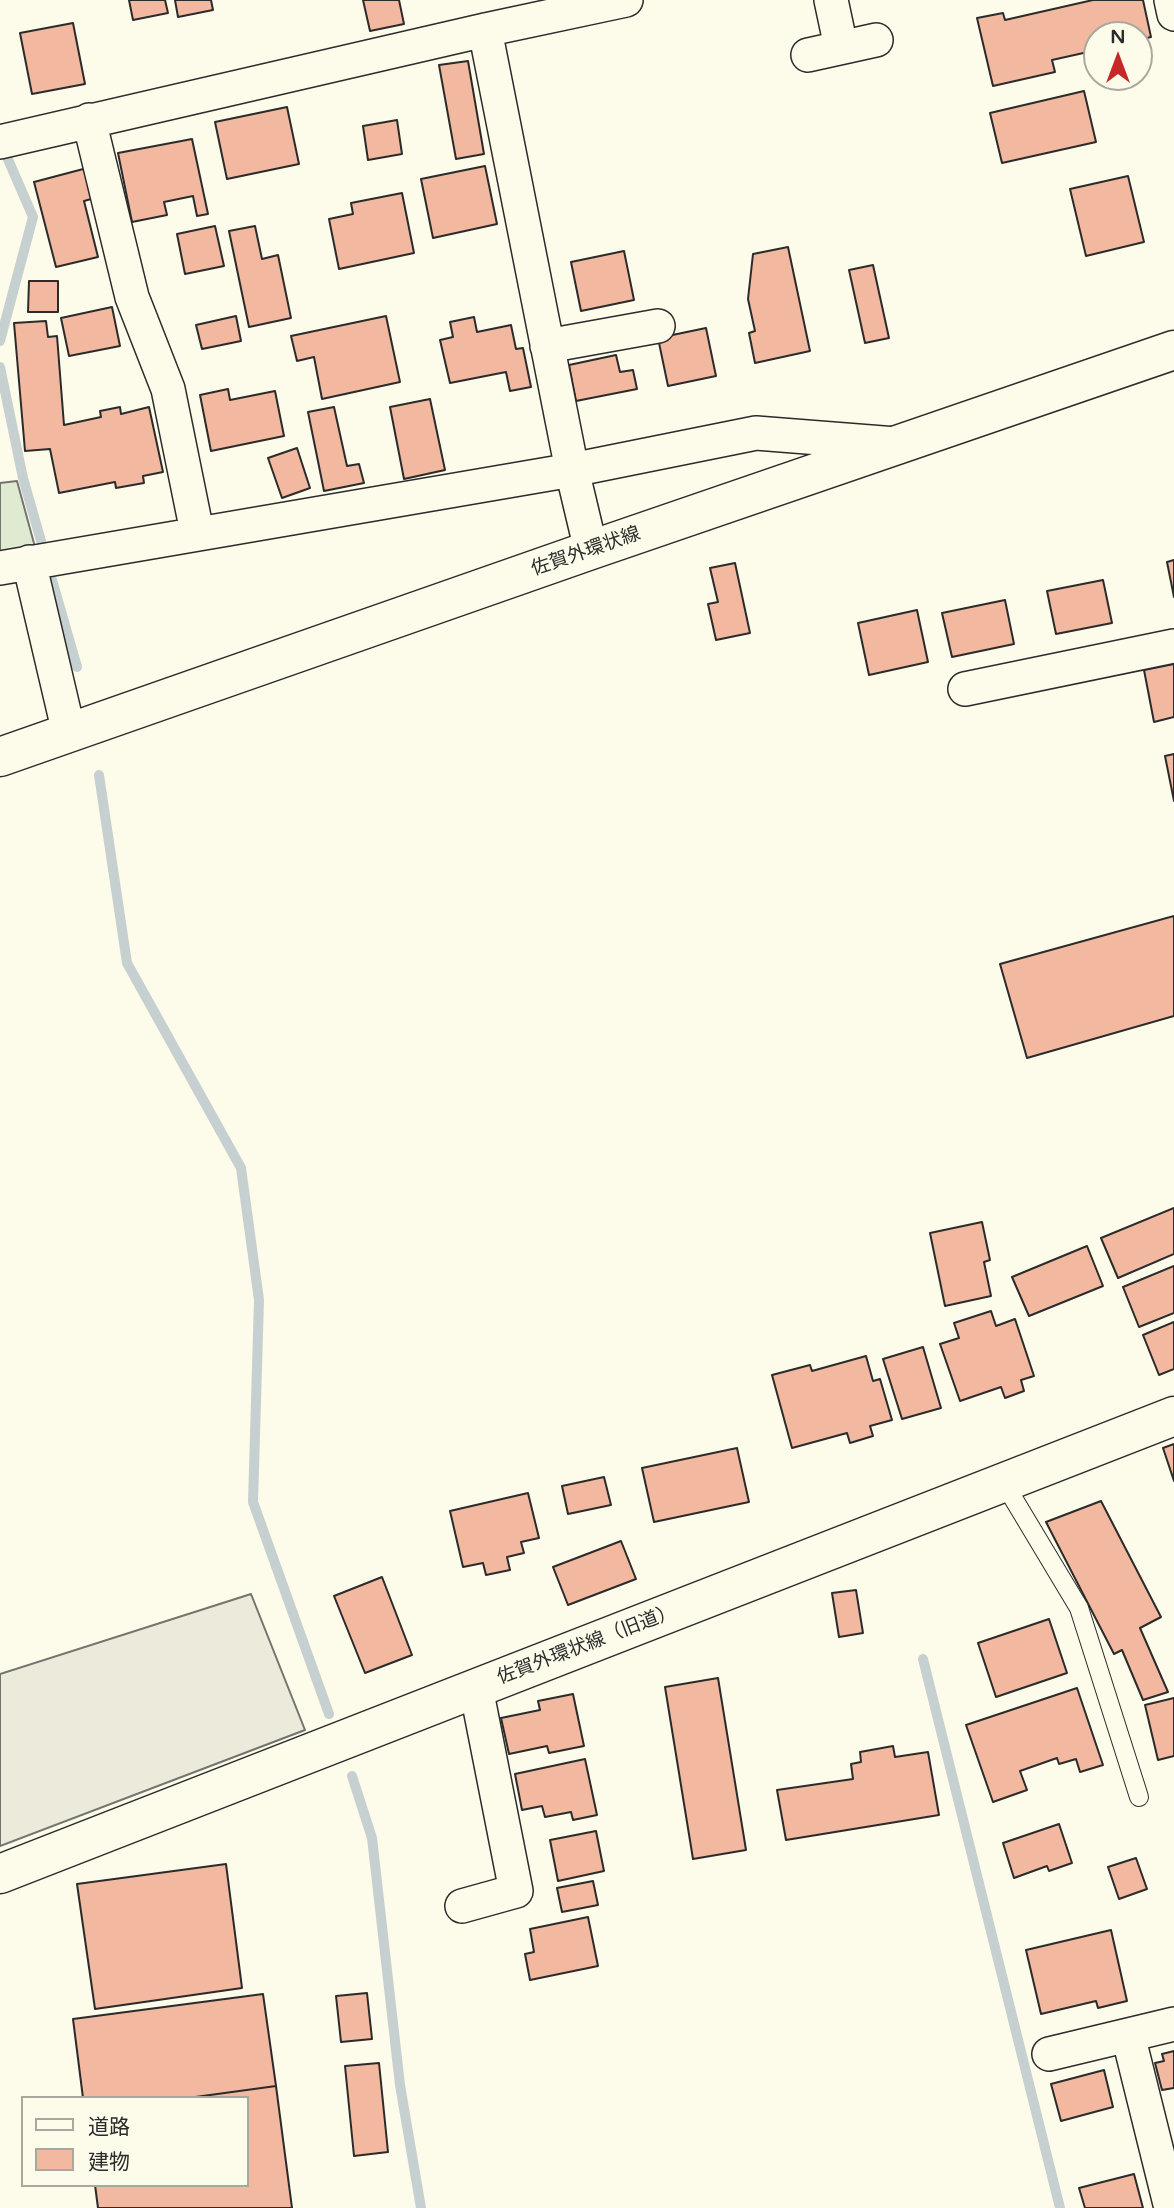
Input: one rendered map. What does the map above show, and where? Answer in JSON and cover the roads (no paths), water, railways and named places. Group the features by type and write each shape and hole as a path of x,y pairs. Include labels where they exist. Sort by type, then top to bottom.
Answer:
{"street":[{"path":"0,142 626,0"},
{"path":"831,0 841,47"},
{"path":"1171,0 1174,14"},
{"path":"485,30 572,470 591,550"},
{"path":"808,55 876,40"},
{"path":"89,121 132,297 168,389 197,532"},
{"path":"547,346 658,326"},
{"name":"佐賀外環状線","path":"0,757 1174,350"},
{"path":"69,733 15,565 572,470 757,433 903,444"},
{"path":"965,689 1174,646"},
{"name":"佐賀外環状線（旧道）","path":"0,1874 1174,1416"},
{"path":"462,1906 516,1891 476,1688"},
{"path":"1049,2054 1174,2024"},
{"path":"1128,2035 1171,2208"}],"lane":[{"path":"1004,1483 1079,1608 1139,1797"}],"waterway":[{"path":"0,341 33,217 7,157"},
{"path":"0,367 23,478 41,541"},
{"path":"52,580 77,667"},
{"path":"99,775 127,963 241,1168 259,1300 253,1502 329,1714"},
{"path":"923,1659 1060,2208"},
{"path":"352,1776 372,1838 400,2085 421,2208"}]}
